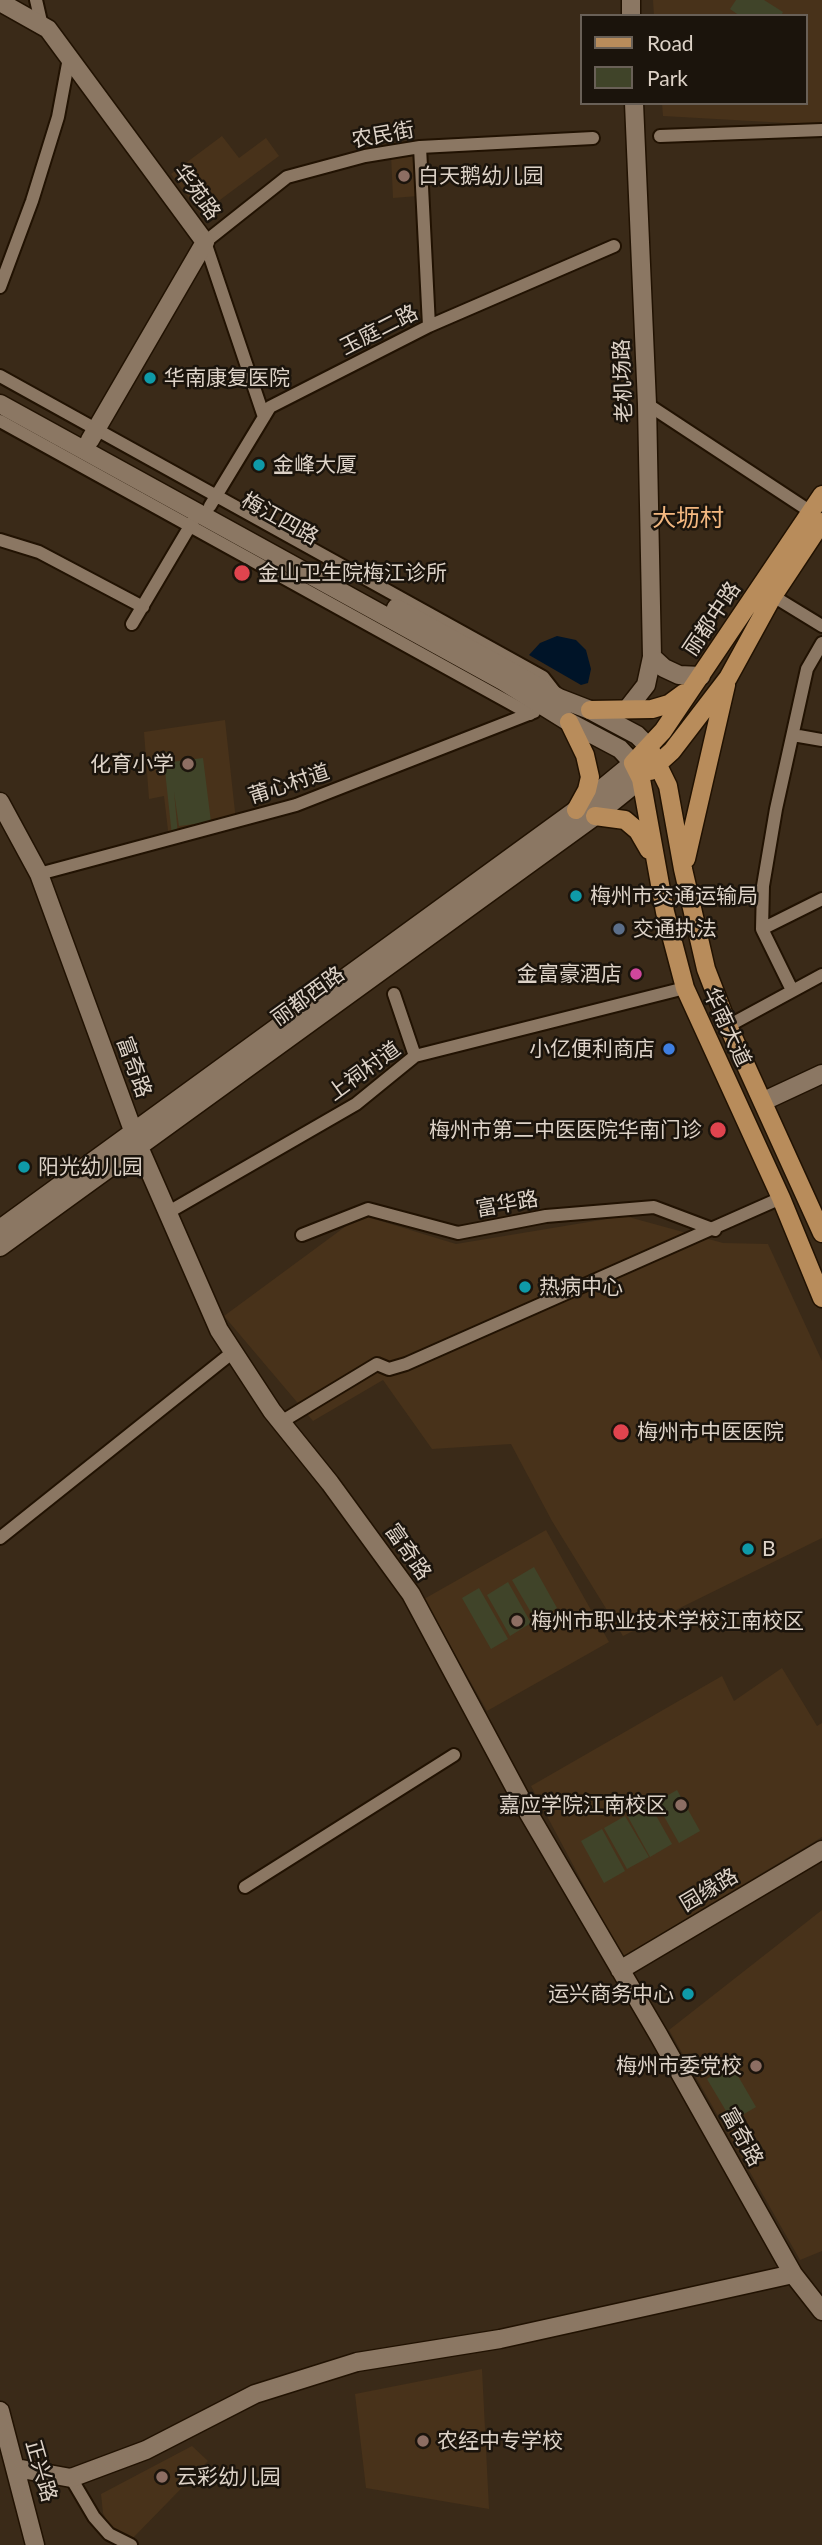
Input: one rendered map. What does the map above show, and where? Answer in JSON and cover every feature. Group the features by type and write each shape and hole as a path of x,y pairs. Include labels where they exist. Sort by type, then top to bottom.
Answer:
{"main road":[{"name":"丽都中路","path":"636,771 658,764 672,751 728,678 773,596 818,525 822,495"},
{"name":"丽都中路","path":"636,771 649,747 701,676 818,525"},
{"path":"590,710 652,709 669,704 701,676"},
{"path":"683,869 702,779 728,678"},
{"path":"569,722 585,755 590,777 587,790 576,810"},
{"name":"华南大道","path":"649,747 668,786 683,869 706,969 728,1026 822,1233"},
{"name":"华南大道","path":"636,771 665,912 685,988 780,1198 814,1257 822,1298"},
{"path":"595,816 625,820 645,841 655,863"}],"street":[{"path":"36,0 42,26"},
{"name":"华苑路","path":"0,2 48,29 205,242 90,440"},
{"path":"0,287 36,188 58,117 69,58"},
{"name":"老机场路","path":"628,708 646,685 652,657 647,404 634,105"},
{"path":"660,136 822,130"},
{"name":"农民街","path":"205,242 287,177 365,156 420,147 593,138"},
{"path":"420,147 429,326"},
{"path":"205,242 264,418"},
{"name":"玉庭二路","path":"132,624 270,407 429,326 614,246"},
{"path":"0,376 544,677 544,706 0,421"},
{"name":"梅江四路","path":"0,391 207,505 544,706 590,710 637,735 649,747"},
{"name":"梅江四路","path":"0,404 503,681 569,722 620,749 636,771"},
{"path":"647,404 818,525"},
{"path":"0,540 39,552 143,607"},
{"path":"773,596 822,626"},
{"path":"791,988 762,929 763,886 807,669 822,643"},
{"path":"652,657 679,676 701,676"},
{"name":"莆心村道","path":"39,874 296,805 544,706"},
{"path":"793,735 822,740"},
{"name":"丽都西路","path":"0,1247 136,1139 576,810 636,771"},
{"name":"丽都西路","path":"0,1229 136,1139 595,816 636,771"},
{"name":"富奇路","path":"0,802 39,874 136,1139 219,1330 281,1422 330,1483 411,1594 529,1814 793,2274 822,2311"},
{"path":"762,929 822,900"},
{"path":"728,1026 822,975"},
{"name":"上祠村道","path":"167,1213 356,1104 415,1056 685,988"},
{"path":"394,994 415,1056"},
{"path":"764,1101 822,1073"},
{"path":"281,1422 377,1364 389,1369 406,1364 780,1198"},
{"name":"富华路","path":"302,1236 368,1209 458,1233 547,1216 654,1207 722,1233"},
{"path":"0,1538 233,1352"},
{"path":"245,1887 454,1755"},
{"name":"园缘路","path":"620,1970 822,1850"},
{"path":"16,2468 71,2478 146,2450 255,2394 357,2362 500,2339 793,2274"},
{"name":"正兴路","path":"0,2411 35,2545"},
{"path":"71,2478 94,2517 109,2534 131,2545"}],"shaded area":[{"path":"653,0 822,0 822,125 663,116 662,105 808,105 808,14 654,14"},
{"path":"222,136 239,158 266,138 279,156 201,214 171,174"},
{"name":"白天鹅幼儿园","path":"416,153 418,196 393,198 391,155"},
{"name":"化育小学","path":"225,720 236,821 169,839 164,796 149,799 144,732"},
{"name":"梅州市中医医院","path":"361,1215 456,1244 625,1216 723,1243 768,1244 822,1361 822,1538 623,1636 552,1521 511,1444 432,1449 383,1380 313,1421 224,1316"},
{"name":"梅州市职业技术学校江南校区","path":"546,1530 609,1642 487,1711 424,1599"},
{"name":"嘉应学院江南校区","path":"782,1668 817,1726 822,1723 822,1837 622,1957 531,1786 722,1676 734,1701"},
{"name":"梅州市委党校","path":"822,1910 822,2251 800,2260 669,2030"},
{"name":"农经中专学校","path":"482,2369 489,2509 366,2488 355,2394"},
{"name":"云彩幼儿园","path":"192,2446 208,2461 131,2540 111,2529 103,2513 101,2494"}],"green space":[{"path":"736,0 764,0 783,12 737,14 730,9"},
{"path":"163,752 170,752 171,762 203,758 211,822 179,826 174,792 178,835 172,836"},
{"path":"534,1567 557,1608 536,1621 512,1580"},
{"path":"508,1582 531,1623 510,1636 487,1595"},
{"path":"479,1588 508,1639 491,1649 462,1598"},
{"path":"677,1790 700,1831 679,1843 656,1802"},
{"path":"649,1803 672,1844 650,1857 627,1815"},
{"path":"625,1816 649,1857 627,1869 604,1828"},
{"path":"602,1829 625,1871 604,1883 581,1841"},
{"path":"731,2064 756,2107 732,2121 707,2079"}],"water":[{"path":"557,636 576,640 586,650 591,669 588,683 581,685 529,655 540,643"}],"place":[{"name":"白天鹅幼儿园","path":"404,176"},
{"name":"华南康复医院","path":"150,378"},
{"name":"金峰大厦","path":"259,465"},
{"name":"金山卫生院梅江诊所","path":"242,573"},
{"name":"化育小学","path":"188,764"},
{"name":"梅州市交通运输局","path":"576,896"},
{"name":"交通执法","path":"619,929"},
{"name":"金富豪酒店","path":"636,974"},
{"name":"小亿便利商店","path":"669,1049"},
{"name":"梅州市第二中医医院华南门诊","path":"718,1130"},
{"name":"阳光幼儿园","path":"24,1167"},
{"name":"热病中心","path":"525,1287"},
{"name":"梅州市中医医院","path":"621,1432"},
{"name":"B","path":"748,1549"},
{"name":"梅州市职业技术学校江南校区","path":"517,1621"},
{"name":"嘉应学院江南校区","path":"681,1805"},
{"name":"运兴商务中心","path":"688,1994"},
{"name":"梅州市委党校","path":"756,2066"},
{"name":"农经中专学校","path":"423,2441"},
{"name":"云彩幼儿园","path":"162,2477"}],"district":[{"name":"大坜村","path":"688,518"}]}
